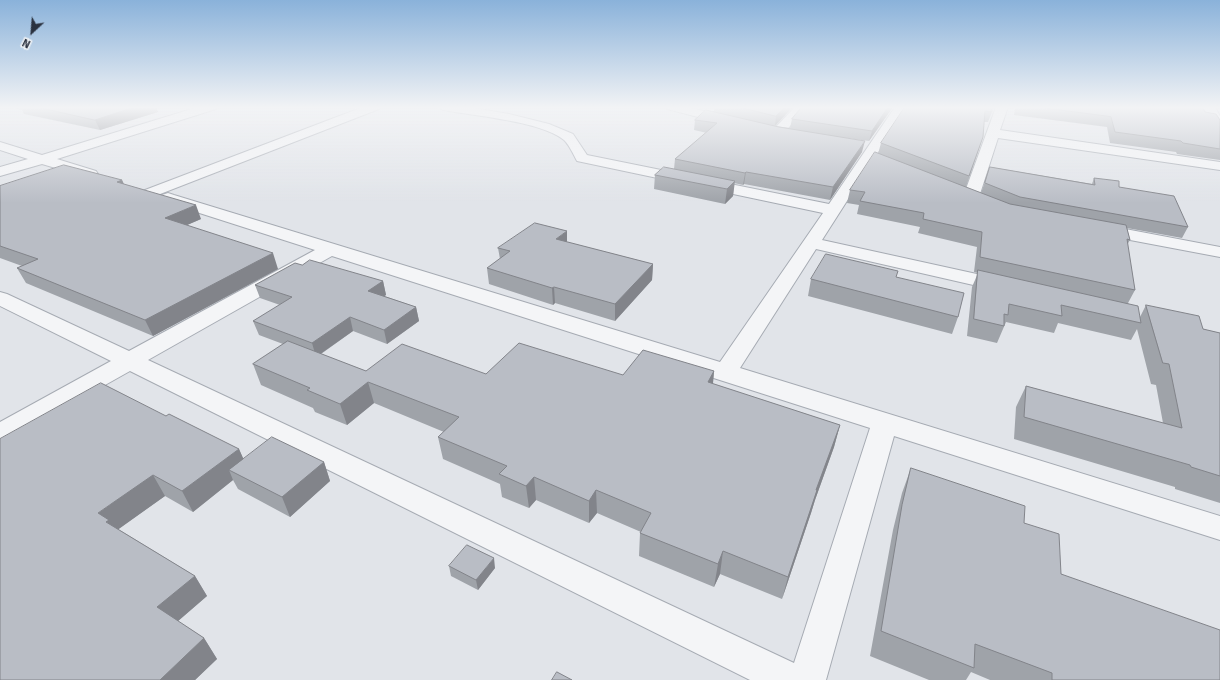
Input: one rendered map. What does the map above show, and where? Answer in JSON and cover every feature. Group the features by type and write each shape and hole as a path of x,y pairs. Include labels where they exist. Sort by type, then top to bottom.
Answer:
{"street":[{"path":"0,172 108,139"},
{"path":"150,193 292,139"},
{"path":"569,139 582,158 833,210"},
{"path":"725,373 881,139"},
{"path":"956,191 978,200 992,139"},
{"path":"1032,139 1220,166"},
{"path":"0,146 107,180"},
{"path":"128,186 1220,528"},
{"path":"1081,226 1220,252"},
{"path":"812,243 1020,290"},
{"path":"0,433 330,249"},
{"path":"0,298 789,680"},
{"path":"807,680 885,423"}],"building":[{"path":"699,139 851,139 865,141 833,187 745,173 675,159"},
{"path":"884,139 982,139 969,176 881,143"},
{"path":"1164,139 1220,139 1220,149 1183,143 1181,141"},
{"path":"875,152 1010,204 1126,225 1130,240 1127,239 1135,290 980,257 982,232 923,219 924,213 860,201 865,192 850,190"},
{"path":"64,165 122,180 117,182 196,205 165,218 273,253 145,320 17,268 38,259 0,246 0,186"},
{"path":"664,167 735,181 727,189 655,175"},
{"path":"990,167 1095,185 1094,178 1119,181 1119,187 1174,196 1188,227 1020,197 985,183"},
{"path":"535,223 567,231 556,239 653,264 615,304 554,287 552,288 487,268 510,251 498,248"},
{"path":"826,254 898,271 896,277 964,293 958,317 811,279"},
{"path":"310,260 383,281 368,291 416,307 384,330 350,317 312,343 253,321 292,297 255,285 295,263 302,265"},
{"path":"978,270 1138,306 1141,323 1061,305 1062,316 1009,304 1008,315 1004,314 1004,326 974,319"},
{"path":"1146,305 1199,316 1203,329 1220,333 1220,476 1191,467 1190,465 1024,417 1026,386 1182,428 1169,364 1163,363"},
{"path":"288,341 366,371 402,344 486,374 519,343 623,375 643,350 714,371 708,382 840,425 816,490 788,577 723,551 718,564 640,533 651,513 596,490 589,501 534,477 526,486 499,474 507,466 438,437 459,417 368,382 340,404 307,390 310,388 253,364"},
{"path":"101,383 166,416 169,414 239,449 182,491 153,475 98,513 109,520 106,522 195,576 157,607 204,638 160,680 0,680 0,439"},
{"path":"272,437 324,462 282,497 229,470"},
{"path":"911,468 1025,506 1024,523 1059,534 1061,574 1220,630 1220,680 1052,680 1052,673 975,644 974,668 881,631 902,505"},
{"path":"467,545 494,558 476,580 449,566"},
{"path":"557,672 572,680 552,680"}]}
